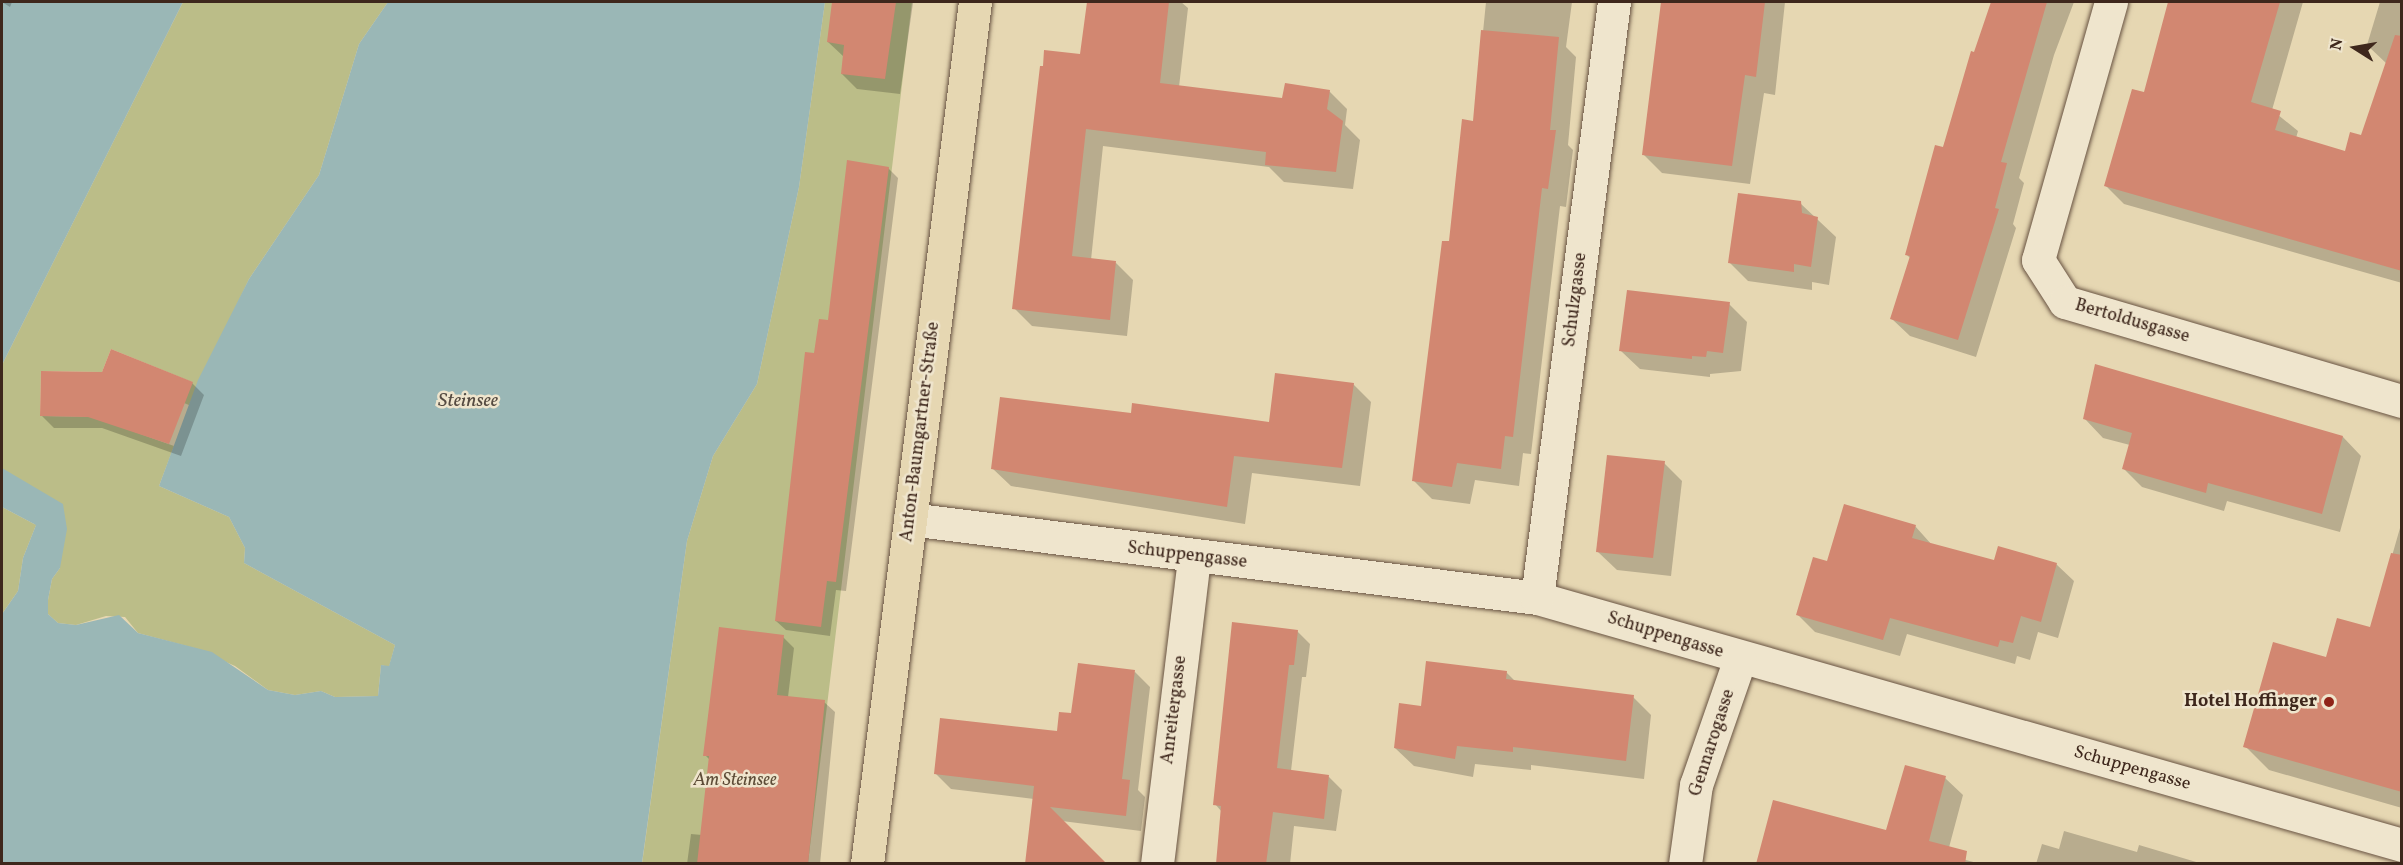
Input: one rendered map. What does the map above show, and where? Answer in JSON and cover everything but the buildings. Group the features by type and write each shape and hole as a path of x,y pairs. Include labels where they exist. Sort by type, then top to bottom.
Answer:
{"main road":[{"name":"Anton-Baumgartner-Straße","path":"867,864 975,2"}],"street":[{"name":"Schulzgasse","path":"1537,598 1614,2"},
{"name":"Bertoldusgasse","path":"2111,2 2038,260 2065,303 2402,401"},
{"name":"Schuppengasse","path":"910,519 1194,557 1537,598 1740,659 2402,845"},
{"name":"Anreitergasse","path":"1156,864 1194,557"},
{"name":"Gennarogasse","path":"1685,864 1695,785 1740,659"}],"green space":[{"path":"183,2 388,2 359,44 319,175 249,279 189,405 184,403 192,382 111,349 102,372 41,371 40,416 93,417 174,446 159,486 229,517 245,548 244,563 395,645 389,667 381,665 378,696 335,697 321,691 295,695 268,690 235,666 194,648 138,633 125,617 106,616 76,625 58,623 48,614 48,600 52,579 60,568 2,468 2,365"},
{"name":"Am Steinsee","path":"825,2 912,2 808,863 642,864 687,541 713,456 757,384 799,187"},
{"path":"2,507 36,525 23,558 18,591 2,614"}],"water":[{"path":"2,2 183,2 2,365"},
{"name":"Steinsee","path":"388,2 825,2 799,187 757,384 713,456 687,541 642,863 2,863 2,614 18,591 23,558 36,525 2,507 2,468 63,504 67,529 60,568 52,579 48,600 48,614 58,623 76,625 119,615 138,633 212,652 268,690 295,695 321,691 335,697 378,696 381,665 389,666 395,645 244,563 245,548 229,517 159,486 198,380 249,279 319,175 359,44"}],"place":[{"name":"Hotel Hoffinger","path":"2329,702"}]}
